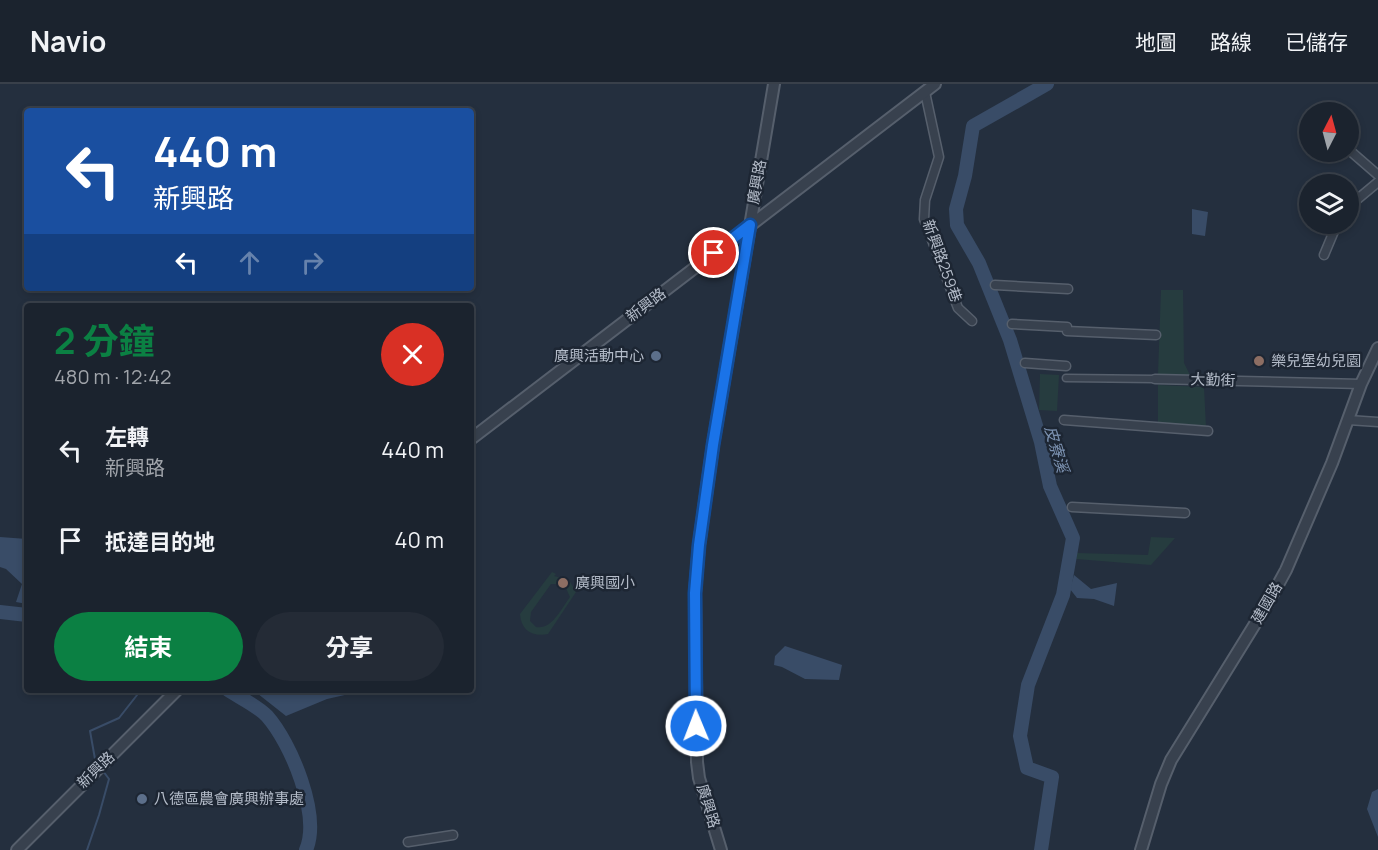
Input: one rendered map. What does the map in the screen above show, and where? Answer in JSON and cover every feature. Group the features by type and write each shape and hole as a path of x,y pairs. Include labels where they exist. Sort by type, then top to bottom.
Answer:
{"street":[{"name":"廣興路","path":"721,850 699,778 697,762 695,593 713,445 774,84"},
{"name":"新興路","path":"474,437 935,84"},
{"name":"新興路259巷","path":"925,92 939,157 925,200 924,219 958,308 972,321"},
{"path":"1359,159 1378,175"},
{"path":"1359,198 1378,182"},
{"path":"1324,255 1333,234"},
{"path":"995,285 1068,289"},
{"path":"1012,324 1156,335"},
{"name":"建國路","path":"1141,850 1161,784 1171,760 1286,570 1332,463 1361,384 1378,348"},
{"path":"1025,363 1066,366"},
{"name":"大勤街","path":"1066,378 1361,384"},
{"path":"1064,420 1208,431"},
{"path":"1347,420 1378,422"},
{"path":"1072,507 1185,513"},
{"name":"新興路","path":"16,850 174,693"},
{"path":"408,842 453,835"}],"green space":[{"path":"1161,290 1183,290 1184,363 1190,375 1158,374"},
{"path":"1040,374 1059,375 1057,411 1039,410"},
{"path":"1158,385 1204,387 1206,427 1158,424"},
{"path":"1151,537 1175,538 1151,565 1076,559 1077,553 1148,555"},
{"path":"552,572 556,574 554,576 569,580 576,592 548,634 537,635 529,632 523,625 520,614","holes":["551,584 564,584 570,597 560,613 547,625 536,627 530,621 531,612"]}],"water":[{"path":"1192,209 1208,212 1205,236 1192,234"},
{"path":"0,537 24,539 24,603 16,602 22,584 6,569 0,567"},
{"path":"1074,575 1091,589 1117,583 1114,606 1094,599 1077,598 1070,589"},
{"path":"785,646 842,665 839,680 805,679 774,665 775,656"},
{"path":"257,693 354,693 327,699 286,716"},
{"path":"1378,789 1378,837 1367,809 1372,792"}],"waterway":[{"name":"皮寮溪","path":"1041,850 1052,777 1027,768 1020,736 1028,685 1063,595 1073,538 1050,486 1041,442 1010,340 979,263 957,225 956,209 965,176 973,126 1047,84"},
{"path":"0,612 24,615"},
{"path":"98,764 90,731 119,718 139,693"},
{"path":"233,693 267,716 294,761 307,799 310,818 310,835 306,850"},
{"path":"87,850 109,779 103,771"}],"place":[{"name":"廣興活動中心","path":"656,356"},
{"name":"樂兒堡幼兒園","path":"1259,361"},
{"name":"廣興國小","path":"563,583"},
{"name":"八德區農會廣興辦事處","path":"142,799"}],"route":[{"path":"696,726 695,593 699,545 713,445 750,225 714,253"}]}
